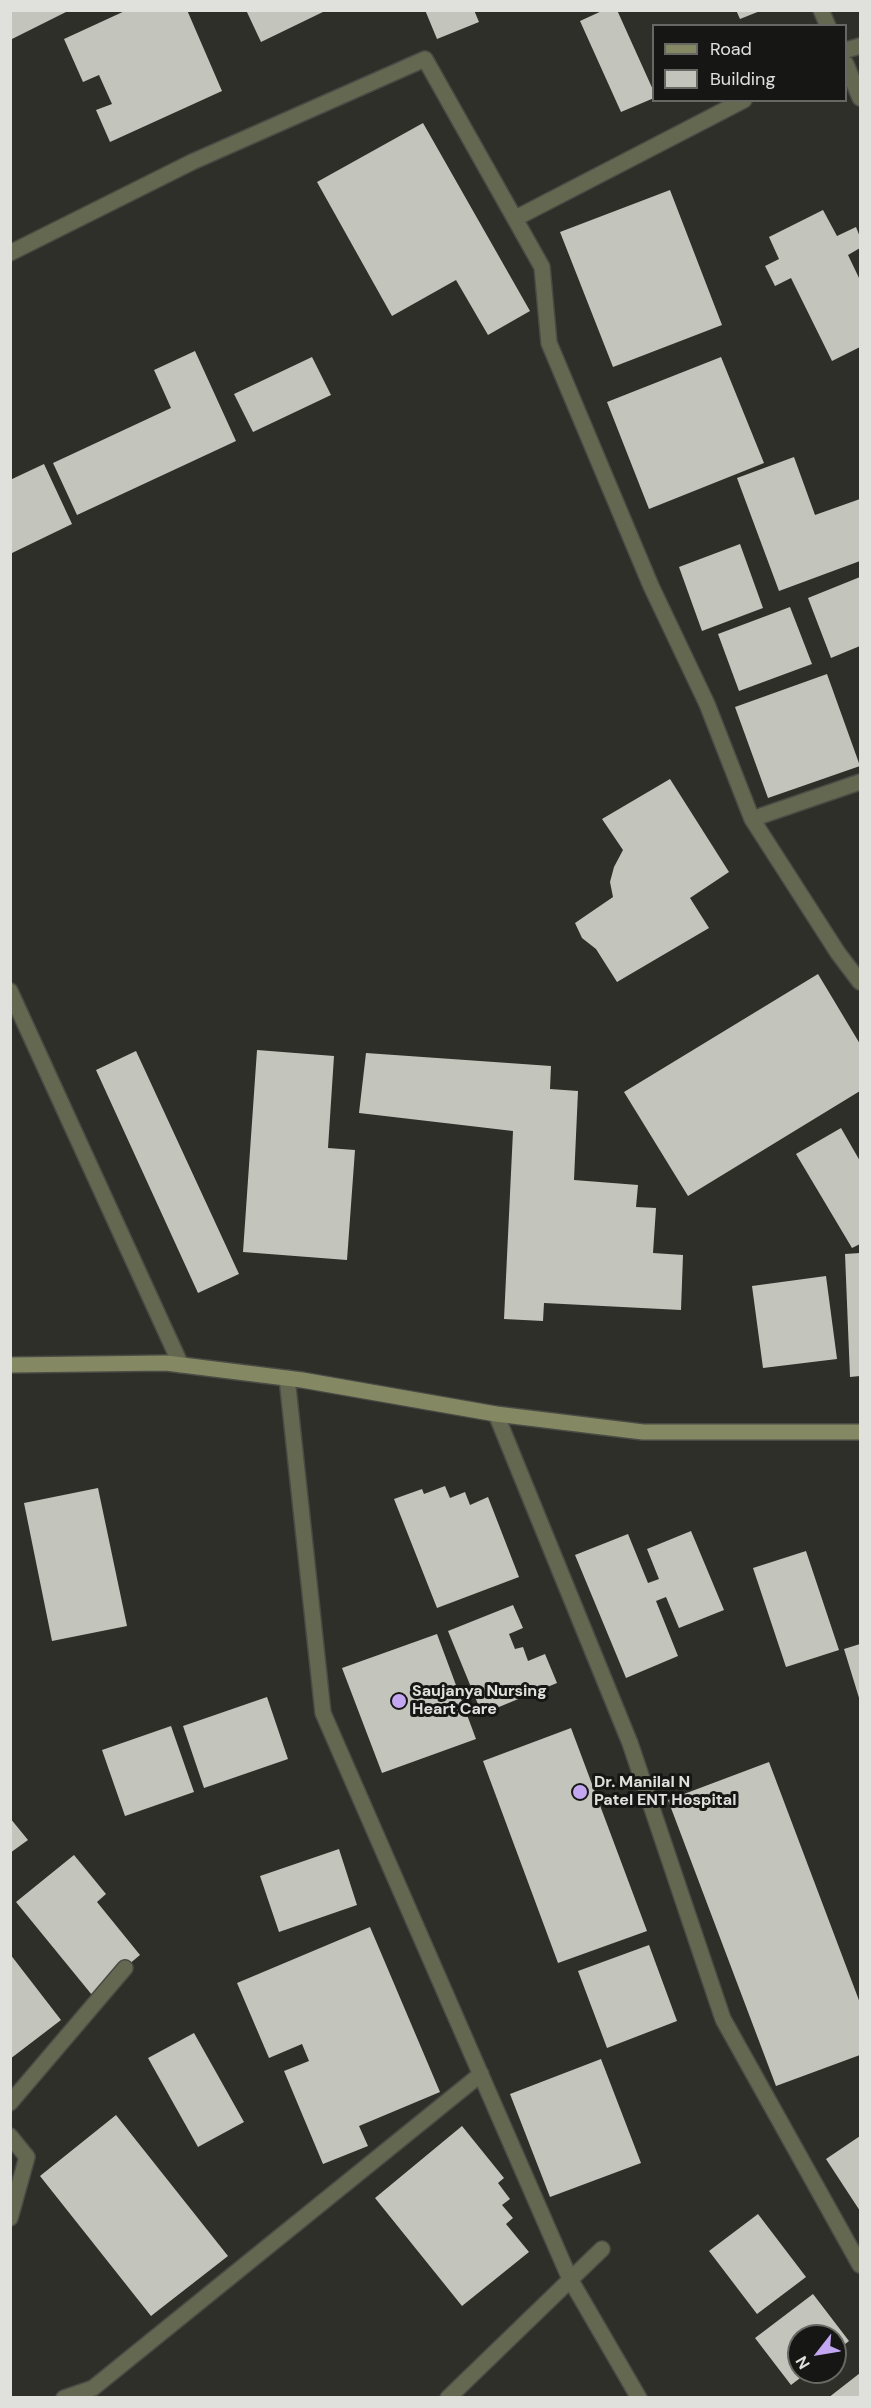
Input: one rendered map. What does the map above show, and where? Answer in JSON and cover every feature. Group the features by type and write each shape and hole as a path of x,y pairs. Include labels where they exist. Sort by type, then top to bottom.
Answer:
{"street":[{"path":"821,10 827,24"},
{"path":"10,253 192,162 425,59 542,267 549,343 651,586 707,704 752,819 838,953 861,982"},
{"path":"847,66 861,98"},
{"path":"516,218 740,102"},
{"path":"752,819 861,782"},
{"path":"10,991 181,1365"},
{"path":"10,1365 166,1363 287,1378 496,1414 643,1432 861,1432"},
{"path":"287,1378 323,1713 570,2279 639,2397"},
{"path":"496,1414 630,1743 723,2019 860,2263"},
{"path":"10,2103 125,1968"},
{"path":"64,2397 98,2393 481,2074"},
{"path":"10,2136 27,2157 10,2218"},
{"path":"448,2397 602,2249"}],"building":[{"path":"10,10 70,10 10,40"},
{"path":"127,10 187,10 222,91 110,142 96,110 112,104 99,75 83,82 64,39"},
{"path":"246,10 327,10 261,42"},
{"path":"425,10 474,10 479,22 437,39"},
{"path":"604,10 617,10 652,88 652,99 621,112 580,21"},
{"path":"736,10 760,10 760,11 740,19"},
{"path":"423,123 530,311 488,335 456,280 392,316 317,182"},
{"path":"670,190 722,325 613,367 560,232"},
{"path":"823,210 837,236 856,227 860,237 860,248 848,255 860,280 860,347 832,361 791,278 775,286 765,266 779,259 769,237"},
{"path":"195,351 236,441 77,515 53,463 171,408 154,370"},
{"path":"312,357 331,395 253,432 234,394"},
{"path":"721,357 764,463 649,509 607,402"},
{"path":"794,457 815,515 860,499 860,561 779,591 737,478"},
{"path":"44,464 72,524 10,554 10,480"},
{"path":"740,544 763,608 702,631 679,567"},
{"path":"860,577 860,646 831,658 808,598"},
{"path":"790,607 812,664 739,691 718,634"},
{"path":"827,674 860,766 768,798 735,707"},
{"path":"670,779 729,872 690,898 709,928 617,982 596,949 582,938 575,923 613,897 610,882 614,867 623,850 602,819"},
{"path":"818,974 860,1044 860,1091 688,1196 624,1092"},
{"path":"257,1050 334,1056 328,1148 355,1150 347,1260 243,1252"},
{"path":"136,1051 239,1274 198,1293 96,1070"},
{"path":"366,1053 551,1066 550,1089 578,1091 574,1180 638,1185 636,1207 656,1208 653,1253 683,1255 681,1310 544,1303 543,1321 504,1319 513,1131 359,1113"},
{"path":"841,1128 860,1161 860,1244 852,1248 796,1154"},
{"path":"860,1253 860,1376 850,1377 845,1254"},
{"path":"826,1276 837,1359 763,1368 752,1286"},
{"path":"445,1486 450,1498 465,1492 470,1505 488,1497 519,1577 437,1608 394,1499 422,1489 424,1494"},
{"path":"98,1488 127,1626 52,1641 24,1503"},
{"path":"691,1531 724,1610 679,1628 666,1597 656,1601 678,1656 626,1678 575,1555 628,1534 648,1583 659,1579 647,1549"},
{"path":"806,1551 839,1650 786,1667 753,1568"},
{"path":"513,1605 523,1628 509,1634 515,1649 523,1647 528,1661 545,1654 557,1683 482,1714 448,1631"},
{"path":"437,1634 476,1739 382,1773 342,1668"},
{"path":"860,1644 860,1701 844,1649"},
{"path":"267,1697 288,1759 204,1788 183,1726"},
{"path":"171,1726 194,1792 125,1816 102,1750"},
{"path":"571,1728 647,1931 558,1963 483,1761"},
{"path":"769,1762 860,2003 860,2055 776,2086 668,1800"},
{"path":"10,1818 28,1840 10,1853"},
{"path":"339,1849 357,1905 279,1932 260,1876"},
{"path":"74,1855 106,1894 97,1902 140,1955 92,1995 16,1902"},
{"path":"370,1927 440,2092 359,2126 368,2146 323,2164 284,2071 309,2061 302,2044 269,2058 237,1983"},
{"path":"649,1945 677,2021 607,2048 578,1971"},
{"path":"10,1954 61,2020 10,2059"},
{"path":"194,2033 244,2122 198,2147 148,2058"},
{"path":"601,2059 641,2163 550,2197 510,2094"},
{"path":"116,2115 228,2256 151,2316 40,2176"},
{"path":"462,2126 504,2178 498,2183 510,2199 502,2205 513,2218 506,2224 529,2252 462,2306 375,2198"},
{"path":"860,2136 860,2211 826,2159"},
{"path":"758,2214 806,2277 757,2314 709,2251"},
{"path":"813,2294 836,2324 787,2324 787,2380 755,2338"},
{"path":"860,2373 860,2398 828,2398 847,2384"}],"place":[{"name":"Saujanya Nursing Heart Care","path":"399,1701"},
{"name":"Dr. Manilal N Patel ENT Hospital","path":"580,1792"}]}
